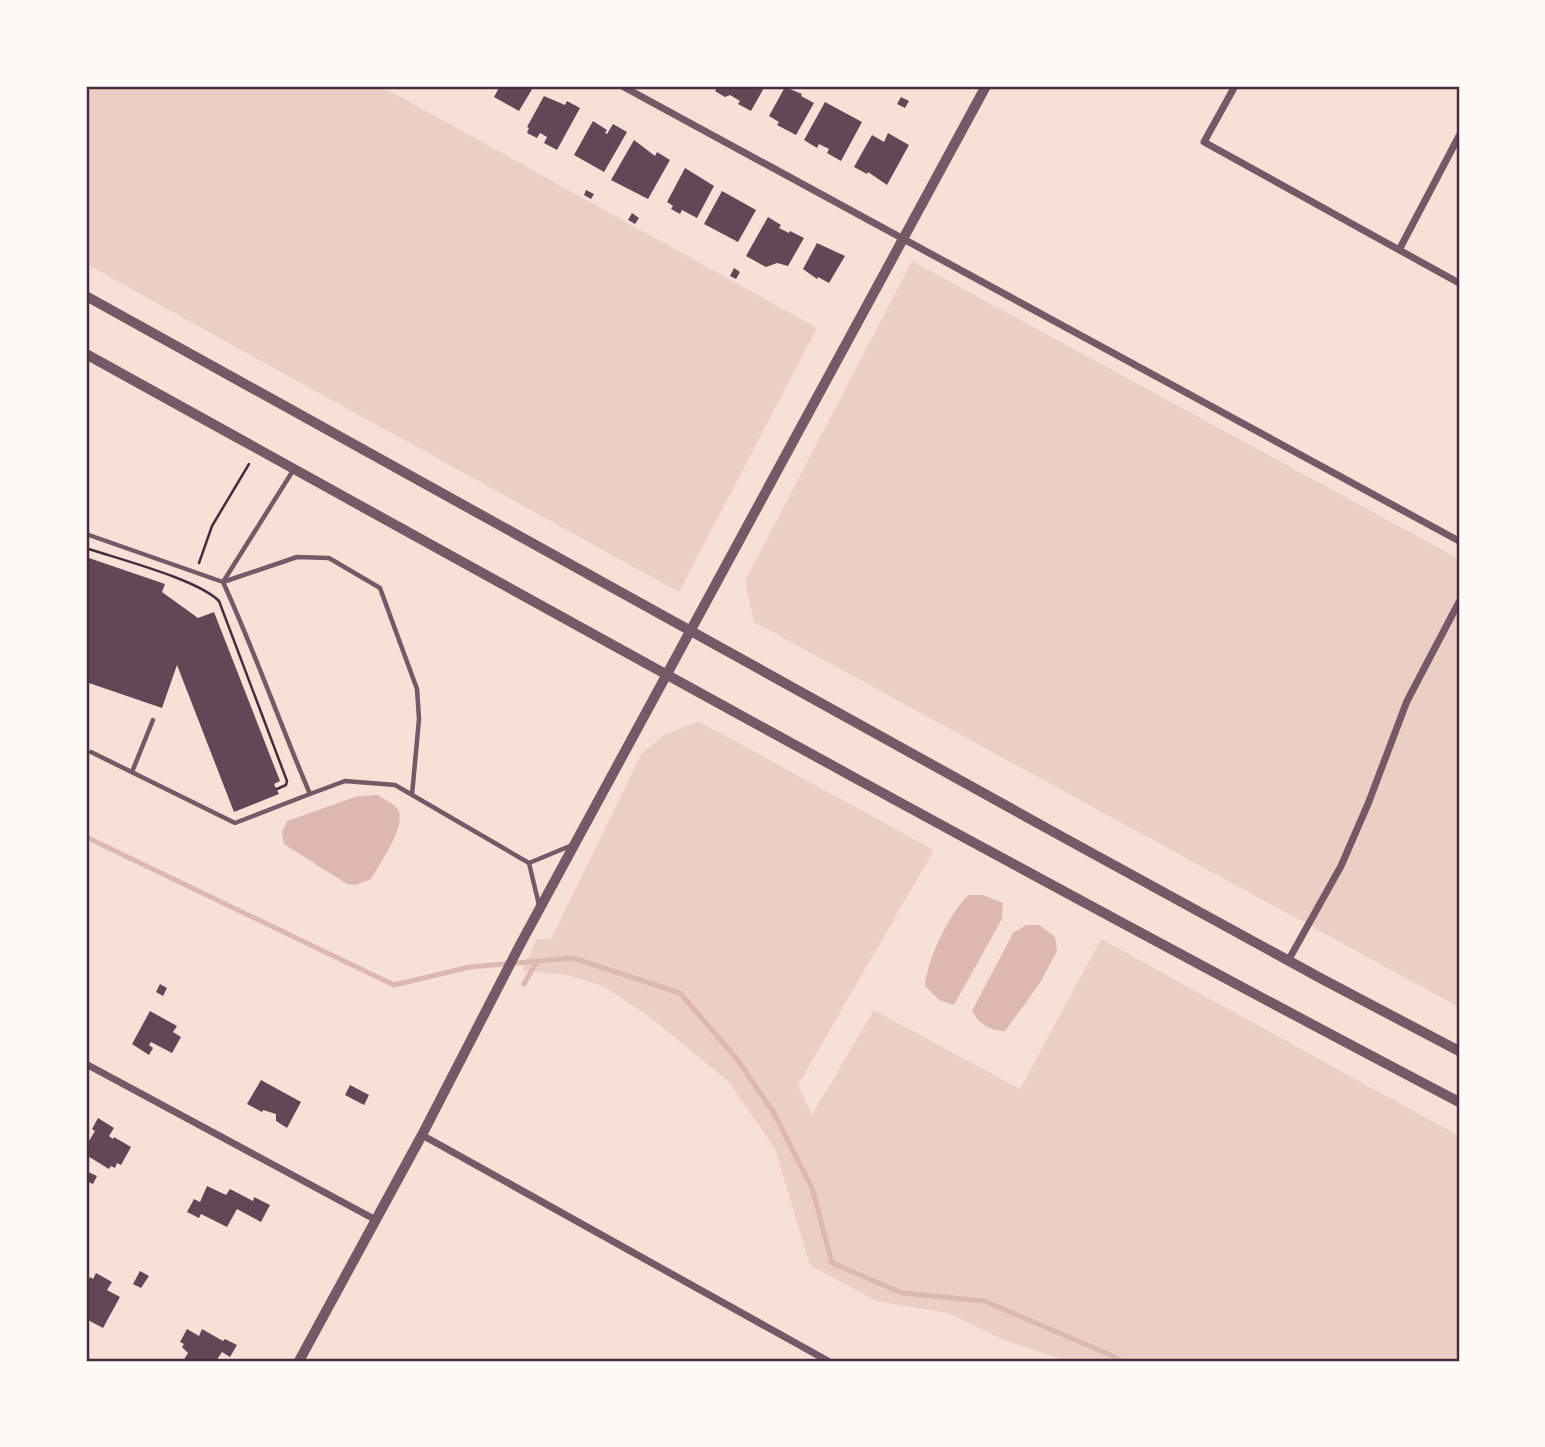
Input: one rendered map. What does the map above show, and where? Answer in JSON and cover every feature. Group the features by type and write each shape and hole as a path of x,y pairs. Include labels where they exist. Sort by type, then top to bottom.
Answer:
{"street":[{"path":"622,86 1459,541"},
{"path":"299,1361 986,86"},
{"path":"1235,86 1203,142 1459,283"},
{"path":"1399,250 1459,136"},
{"path":"86,296 1288,961 1459,1051"},
{"path":"86,354 667,674 1459,1102"},
{"path":"1288,961 1341,866 1407,701 1459,602"},
{"path":"86,1064 376,1220"},
{"path":"422,1135 828,1361"}],"lane":[{"path":"223,582 294,469"},
{"path":"86,534 223,582 298,557 329,558 380,588 417,689 419,719 412,795"},
{"path":"223,582 250,642 310,794"},
{"path":"132,772 153,720"},
{"path":"91,752 235,823 345,781 395,785 529,863 540,910"},
{"path":"529,863 576,844"}],"path":[{"path":"199,563 212,526 249,464"},
{"path":"86,548 192,584 209,592 219,601 287,781 286,785 277,789"}],"shaded area":[{"path":"86,86 381,86 817,328 679,592 86,264"},
{"path":"912,261 1459,559 1459,1007 754,622 745,581"},
{"path":"698,721 934,850 798,1085 812,1115 874,1010 1020,1089 1101,939 1459,1136 1459,1361 1066,1361 1004,1340 948,1313 876,1301 810,1265 775,1149 729,1082 650,1017 603,986 566,975 522,971 537,939 551,939 642,753 664,735"},
{"path":"378,795 393,804 400,815 392,844 371,879 356,885 347,884 284,844 282,832 287,821 358,796"},
{"path":"968,895 983,895 1003,903 1002,919 954,1005 939,1000 925,986 940,938"},
{"path":"1026,925 1039,925 1055,937 1057,951 1040,983 1005,1031 995,1030 978,1020 972,1011 1013,933"}],"building":[{"path":"500,86 534,86 519,111 494,97"},
{"path":"718,86 765,86 751,111 738,104 740,101 730,95 725,97 715,91"},
{"path":"785,87 814,103 796,135 777,125 779,122 769,116"},
{"path":"544,96 565,105 567,101 580,108 557,150 544,143 547,137 540,133 537,138 527,133 527,127"},
{"path":"901,97 909,101 905,108 897,104"},
{"path":"825,102 862,122 841,161 827,153 829,149 819,144 817,148 804,140"},
{"path":"593,121 607,130 607,134 613,124 627,132 604,172 574,155"},
{"path":"888,133 909,145 887,185 868,172 867,174 854,167 872,135 884,142"},
{"path":"634,140 655,156 657,152 670,160 648,199 611,180"},
{"path":"685,168 714,186 697,218 682,210 680,214 671,209 673,206 667,202"},
{"path":"586,190 594,194 591,199 584,195"},
{"path":"722,191 756,210 738,242 704,224"},
{"path":"632,213 639,218 635,224 628,220"},
{"path":"768,217 781,225 779,228 804,238 788,266 777,263 766,267 746,256"},
{"path":"817,243 845,256 829,283 818,277 817,279 803,269"},
{"path":"734,268 740,272 736,279 730,276"},
{"path":"86,557 165,584 162,592 198,618 214,612 280,781 274,784 279,794 234,812 177,665 162,708 86,682"},
{"path":"160,984 167,988 163,996 156,992"},
{"path":"150,1011 177,1026 173,1032 181,1037 172,1053 151,1042 149,1045 153,1048 149,1055 132,1044"},
{"path":"261,1080 301,1102 287,1128 276,1121 276,1114 263,1110 262,1112 247,1104"},
{"path":"350,1085 369,1095 364,1105 345,1095"},
{"path":"98,1118 114,1128 109,1136 131,1147 121,1165 117,1163 115,1168 111,1166 109,1169 86,1155 86,1146 95,1131 92,1129"},
{"path":"86,1171 97,1176 93,1184 86,1181"},
{"path":"207,1186 226,1195 230,1189 253,1201 254,1197 270,1205 261,1222 237,1209 227,1227 201,1214 199,1218 187,1212 194,1199 200,1202"},
{"path":"140,1271 149,1276 141,1288 133,1284"},
{"path":"96,1273 112,1282 107,1290 120,1297 103,1328 86,1319 86,1279 93,1279"},
{"path":"187,1329 199,1336 202,1329 223,1341 225,1339 237,1345 230,1357 222,1352 216,1361 183,1361 188,1353 180,1342"}],"waterway":[{"path":"86,90 88,86"},
{"path":"86,837 394,985 470,967 573,958 680,993 737,1059 774,1113 812,1188 832,1263 902,1293 984,1301 1120,1361"},
{"path":"524,984 537,961"}]}
